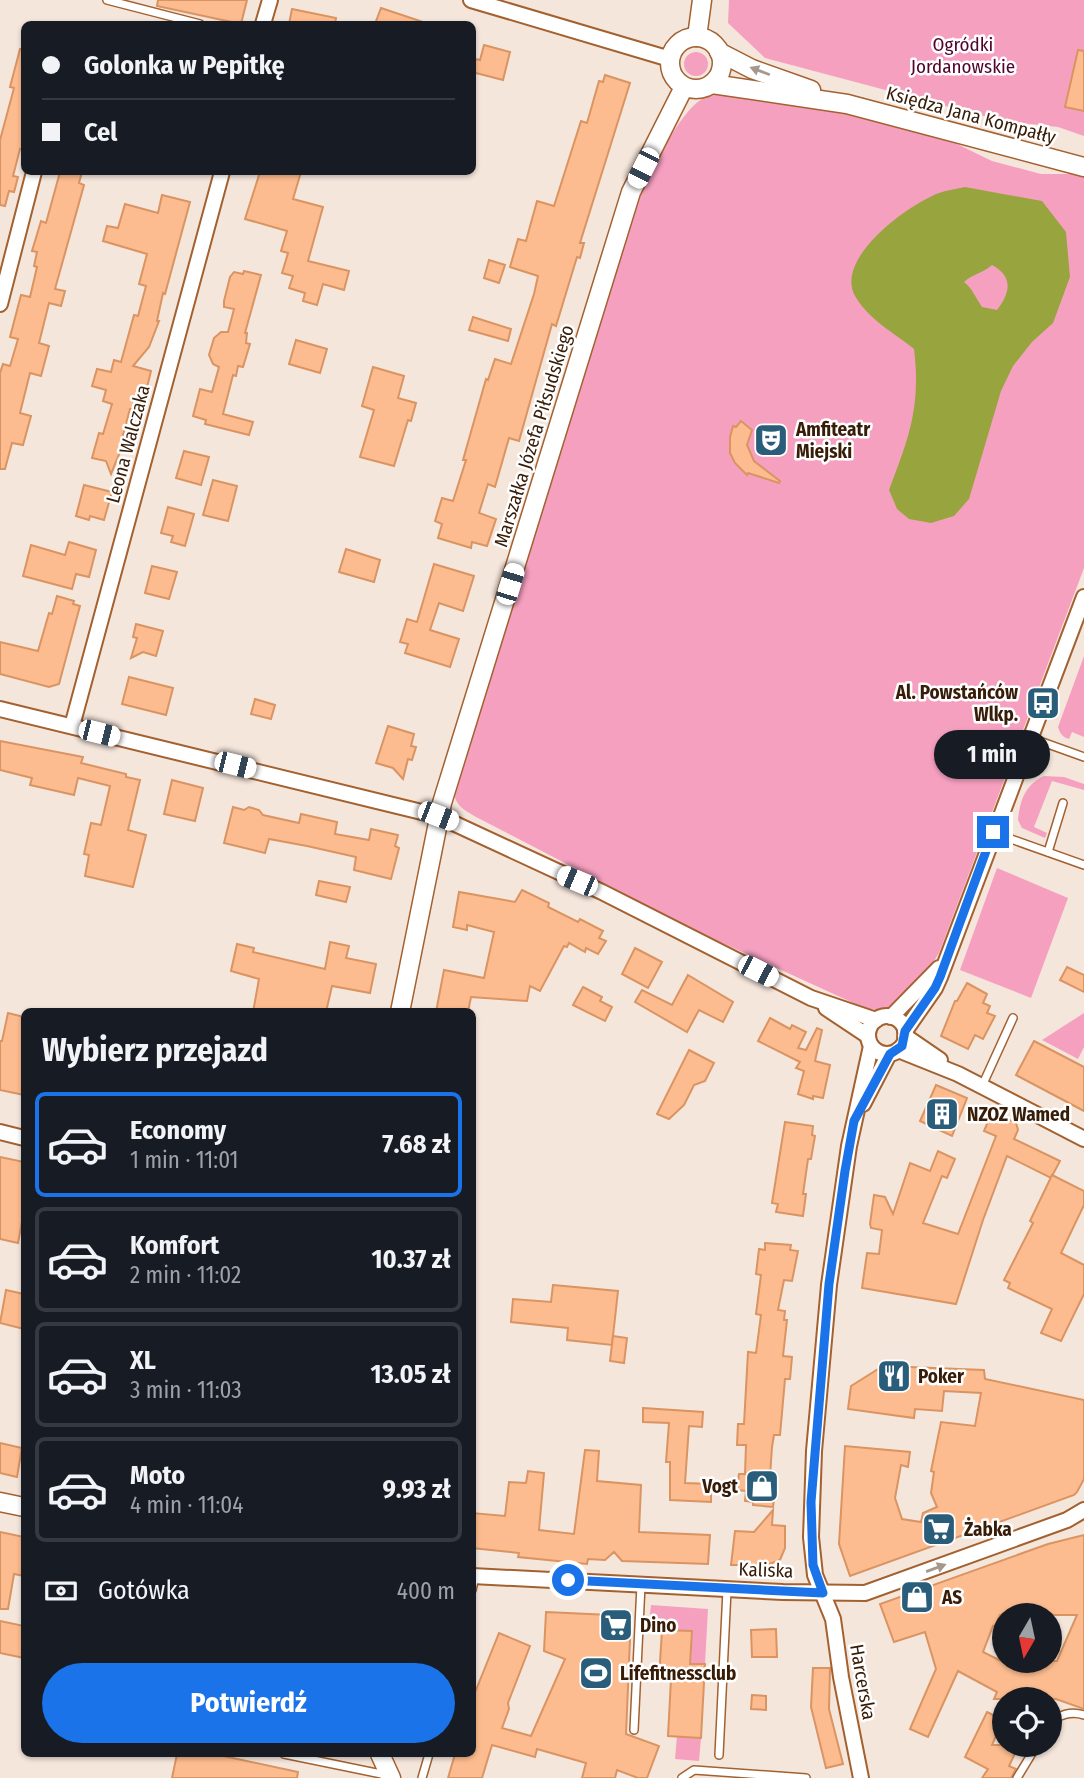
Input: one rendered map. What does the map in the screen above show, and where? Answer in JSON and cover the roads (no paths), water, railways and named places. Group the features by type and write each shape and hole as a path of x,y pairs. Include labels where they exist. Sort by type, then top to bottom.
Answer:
{"street":[{"path":"263,21 270,0"},
{"path":"471,0 670,59"},
{"path":"697,37 702,0"},
{"path":"697,37 713,44 719,52 722,65 712,84 699,89 684,87 673,75 670,59 683,41 697,37"},
{"name":"Księdza Jana Kompałły","path":"719,52 752,69 847,104 1084,167"},
{"name":"Księdza Jana Kompałły","path":"712,84 847,104"},
{"name":"Marszałka Józefa Piłsudskiego","path":"401,1008 438,816 631,192 684,87"},
{"path":"0,304 33,175"},
{"name":"Leona Walczaka","path":"72,726 221,175"},
{"path":"854,1121 905,1033 935,988 1030,738 1080,621 1084,597"},
{"path":"0,709 438,816 602,892 811,998 876,1020 891,1017 944,962"},
{"path":"811,998 869,1041 879,1052 894,1052 958,1074"},
{"path":"891,1017 900,1022 905,1033 958,1074 1084,1139"},
{"path":"869,1041 869,1028 876,1020"},
{"name":"Harcerska","path":"861,1778 841,1677 833,1619 815,1575 811,1551 814,1451 829,1284 869,1041"},
{"path":"0,1132 21,1137"},
{"path":"0,1502 21,1506"},
{"name":"Kaliska","path":"476,1580 866,1593 1067,1520 1084,1510"},
{"path":"381,1757 391,1777"}],"lane":[{"path":"107,0 188,21"},
{"path":"1030,738 1084,757"},
{"path":"1048,852 1063,803"},
{"path":"993,832 1084,865"},
{"path":"982,1087 1013,1017"},
{"path":"634,1730 641,1585"},
{"path":"719,1755 727,1590"},
{"path":"1062,1716 1074,1712 1084,1715"},
{"path":"298,1757 391,1777"},
{"path":"422,1778 428,1757"},
{"path":"1017,1778 1030,1757"},
{"path":"682,1778 694,1770 806,1778"}],"place":[{"name":"Amfiteatr Miejski","path":"771,440"},
{"name":"Al. Powstańców Wlkp.","path":"1043,703"},
{"name":"NZOZ Wamed","path":"942,1114"},
{"name":"Poker","path":"894,1376"},
{"name":"Vogt","path":"762,1486"},
{"name":"Żabka","path":"939,1529"},
{"name":"AS","path":"917,1597"},
{"name":"Dino","path":"616,1625"},
{"name":"Lifefitnessclub","path":"596,1673"}],"park label":[{"name":"Ogródki Jordanowskie","path":"963,55"}]}
